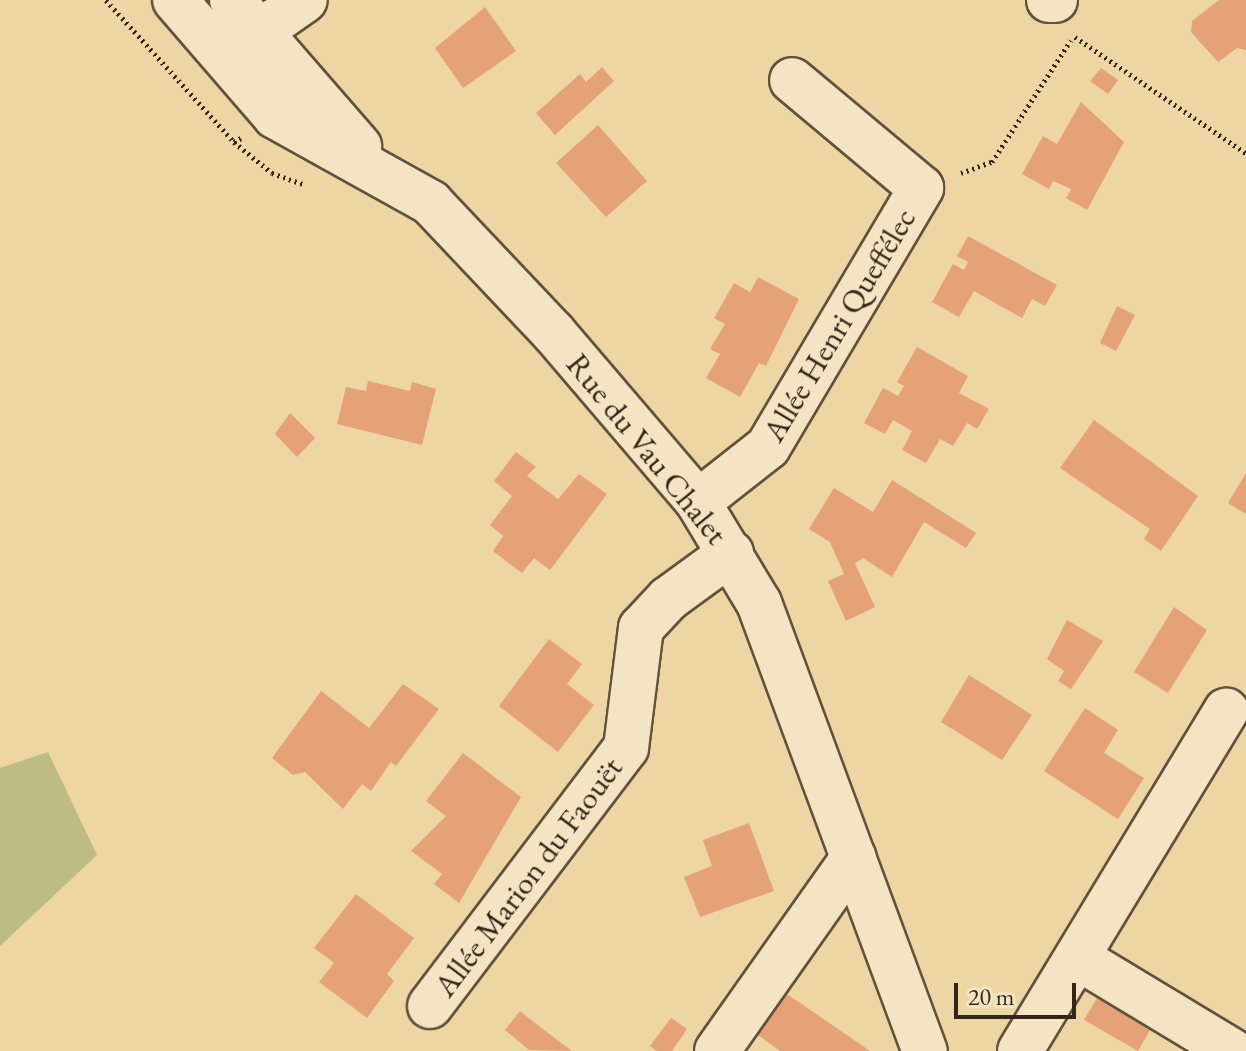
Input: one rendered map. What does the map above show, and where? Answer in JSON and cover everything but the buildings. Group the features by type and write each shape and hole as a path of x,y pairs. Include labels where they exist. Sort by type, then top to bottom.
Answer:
{"street":[{"name":"Rue du Vau Chalet","path":"175,0 238,30 398,184 431,203 470,241 698,502 759,603 925,1051"},
{"path":"238,30 305,0"},
{"name":"Allée Henri Queffélec","path":"698,502 768,447 921,188 792,80"},
{"name":"Allée Marion du Faouët","path":"430,1006 626,748 641,628 668,599 731,553"},
{"path":"1020,1051 1226,711"},
{"path":"717,1051 854,857"},
{"path":"1078,958 1232,1051"}],"path":[{"path":"921,188 992,162 1058,10 1246,153"}],"green space":[{"path":"48,752 97,855 0,946 0,768"}]}
